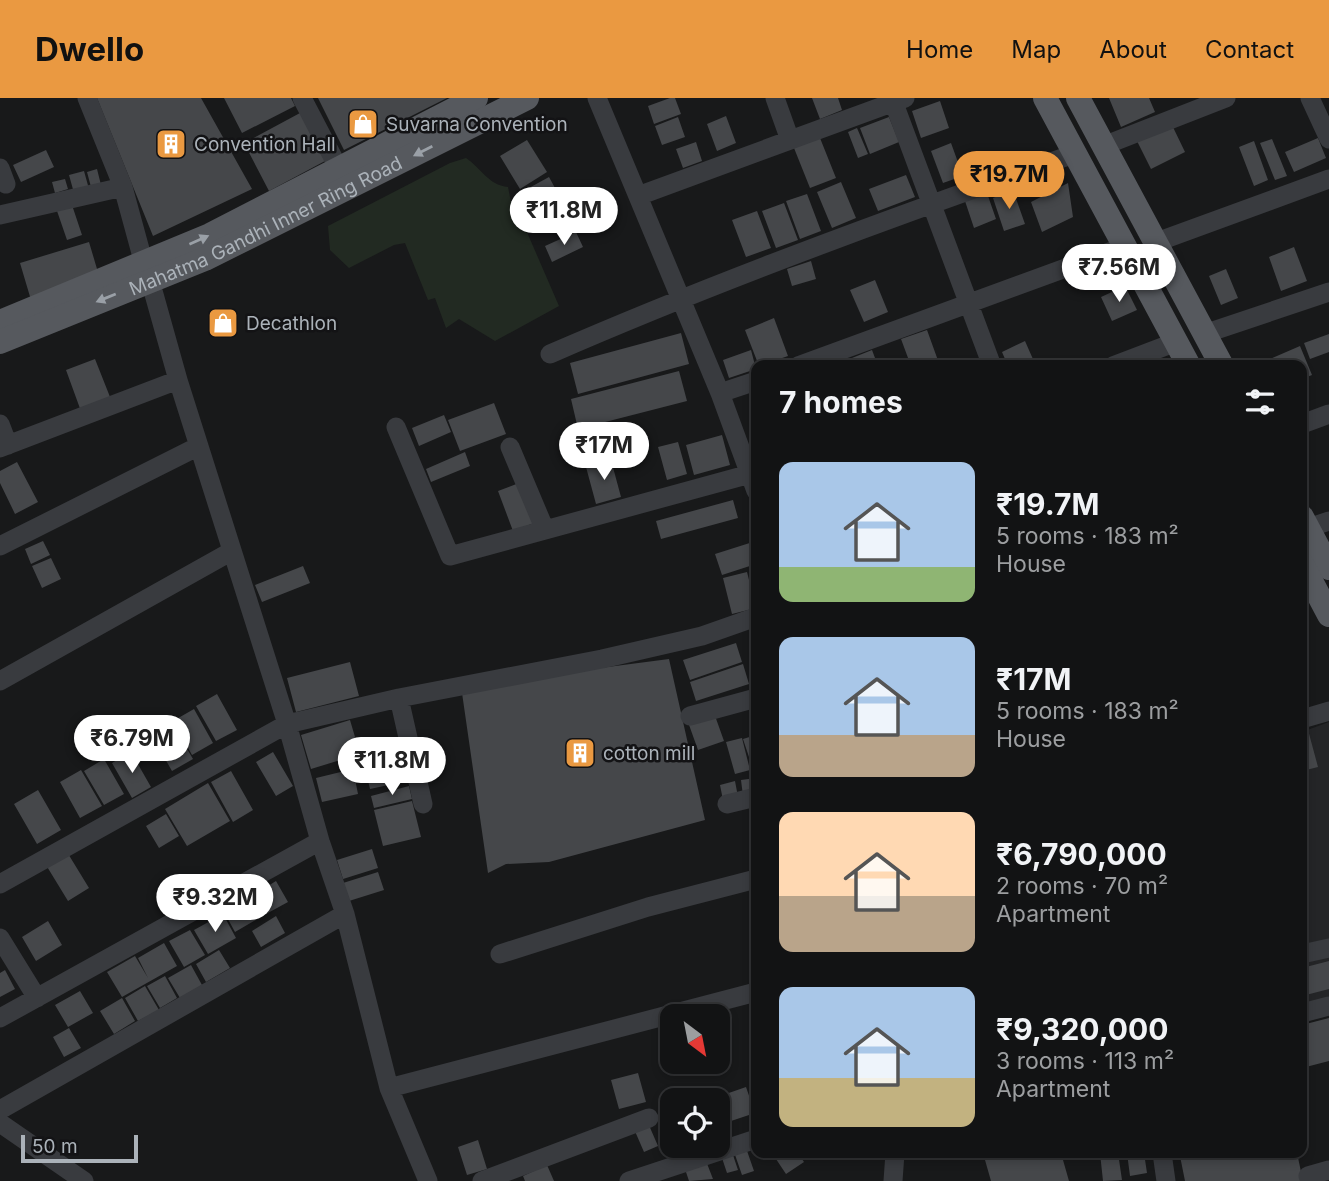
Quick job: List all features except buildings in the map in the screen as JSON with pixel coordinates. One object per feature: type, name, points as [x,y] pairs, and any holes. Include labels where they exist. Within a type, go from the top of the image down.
[{"type":"main road","name":"Mahatma Gandhi Inner Ring Road","points":[[0,342],[147,272],[211,235],[476,98]]},
{"type":"main road","name":"Mahatma Gandhi Inner Ring Road","points":[[0,322],[147,272],[205,258],[527,98]]},
{"type":"main road","points":[[1045,98],[1186,360]]},
{"type":"main road","points":[[1078,98],[1219,360]]},
{"type":"main road","points":[[1096,195],[1122,182]]},
{"type":"main road","points":[[1313,522],[1329,568]]},
{"type":"main road","points":[[1307,573],[1329,615]]},
{"type":"street","points":[[87,98],[123,187],[178,380],[345,914],[389,1088],[428,1181]]},
{"type":"street","points":[[302,98],[339,169]]},
{"type":"street","points":[[597,98],[720,393],[751,477]]},
{"type":"street","points":[[775,98],[790,140]]},
{"type":"street","points":[[1102,146],[1189,104],[1226,98]]},
{"type":"street","points":[[1310,98],[1329,139]]},
{"type":"street","points":[[638,196],[897,99],[930,203],[990,360]]},
{"type":"street","points":[[550,354],[680,298],[930,203],[1074,154]]},
{"type":"street","points":[[1154,243],[1329,179]]},
{"type":"street","points":[[0,215],[123,187]]},
{"type":"street","points":[[815,360],[1124,247]]},
{"type":"street","points":[[1205,334],[1329,292]]},
{"type":"street","points":[[1128,360],[1176,342]]},
{"type":"street","points":[[0,424],[4,447],[178,380]]},
{"type":"street","points":[[720,393],[751,383]]},
{"type":"street","points":[[1307,422],[1329,414]]},
{"type":"street","points":[[397,427],[450,556],[545,530],[751,486]]},
{"type":"street","points":[[0,546],[199,446]]},
{"type":"street","points":[[510,447],[545,530]]},
{"type":"street","points":[[0,681],[232,551]]},
{"type":"street","points":[[0,884],[287,724],[399,698],[602,659],[702,636],[751,619]]},
{"type":"street","points":[[399,698],[423,804]]},
{"type":"street","points":[[690,716],[751,699]]},
{"type":"street","points":[[1307,717],[1329,710]]},
{"type":"street","points":[[727,804],[751,798]]},
{"type":"street","points":[[0,1018],[320,841]]},
{"type":"street","points":[[500,954],[648,907],[751,880]]},
{"type":"street","points":[[0,1110],[345,914]]},
{"type":"street","points":[[0,939],[37,998]]},
{"type":"street","points":[[1307,953],[1329,948]]},
{"type":"street","points":[[389,1088],[751,993]]},
{"type":"street","points":[[1307,1012],[1329,1006]]},
{"type":"street","points":[[482,1181],[649,1118]]},
{"type":"street","points":[[0,1123],[84,1181]]},
{"type":"street","points":[[628,1181],[751,1141]]},
{"type":"street","points":[[893,1181],[895,1158]]},
{"type":"street","points":[[1163,1158],[1166,1181]]},
{"type":"street","points":[[1308,1176],[1329,1170]]},
{"type":"shaded area","points":[[466,158],[490,180],[508,187],[513,212],[523,223],[559,306],[495,341],[459,319],[446,328],[435,298],[428,300],[405,243],[394,245],[349,268],[330,250],[328,226],[450,163]]},
{"type":"shaded area","points":[[1329,722],[1329,998],[1307,1004],[1307,730]]},
{"type":"place","name":"Suvarna Convention","points":[[363,124]]},
{"type":"place","name":"Convention Hall","points":[[171,144]]},
{"type":"place","name":"Decathlon","points":[[223,323]]},
{"type":"place","name":"cotton mill","points":[[580,753]]}]
